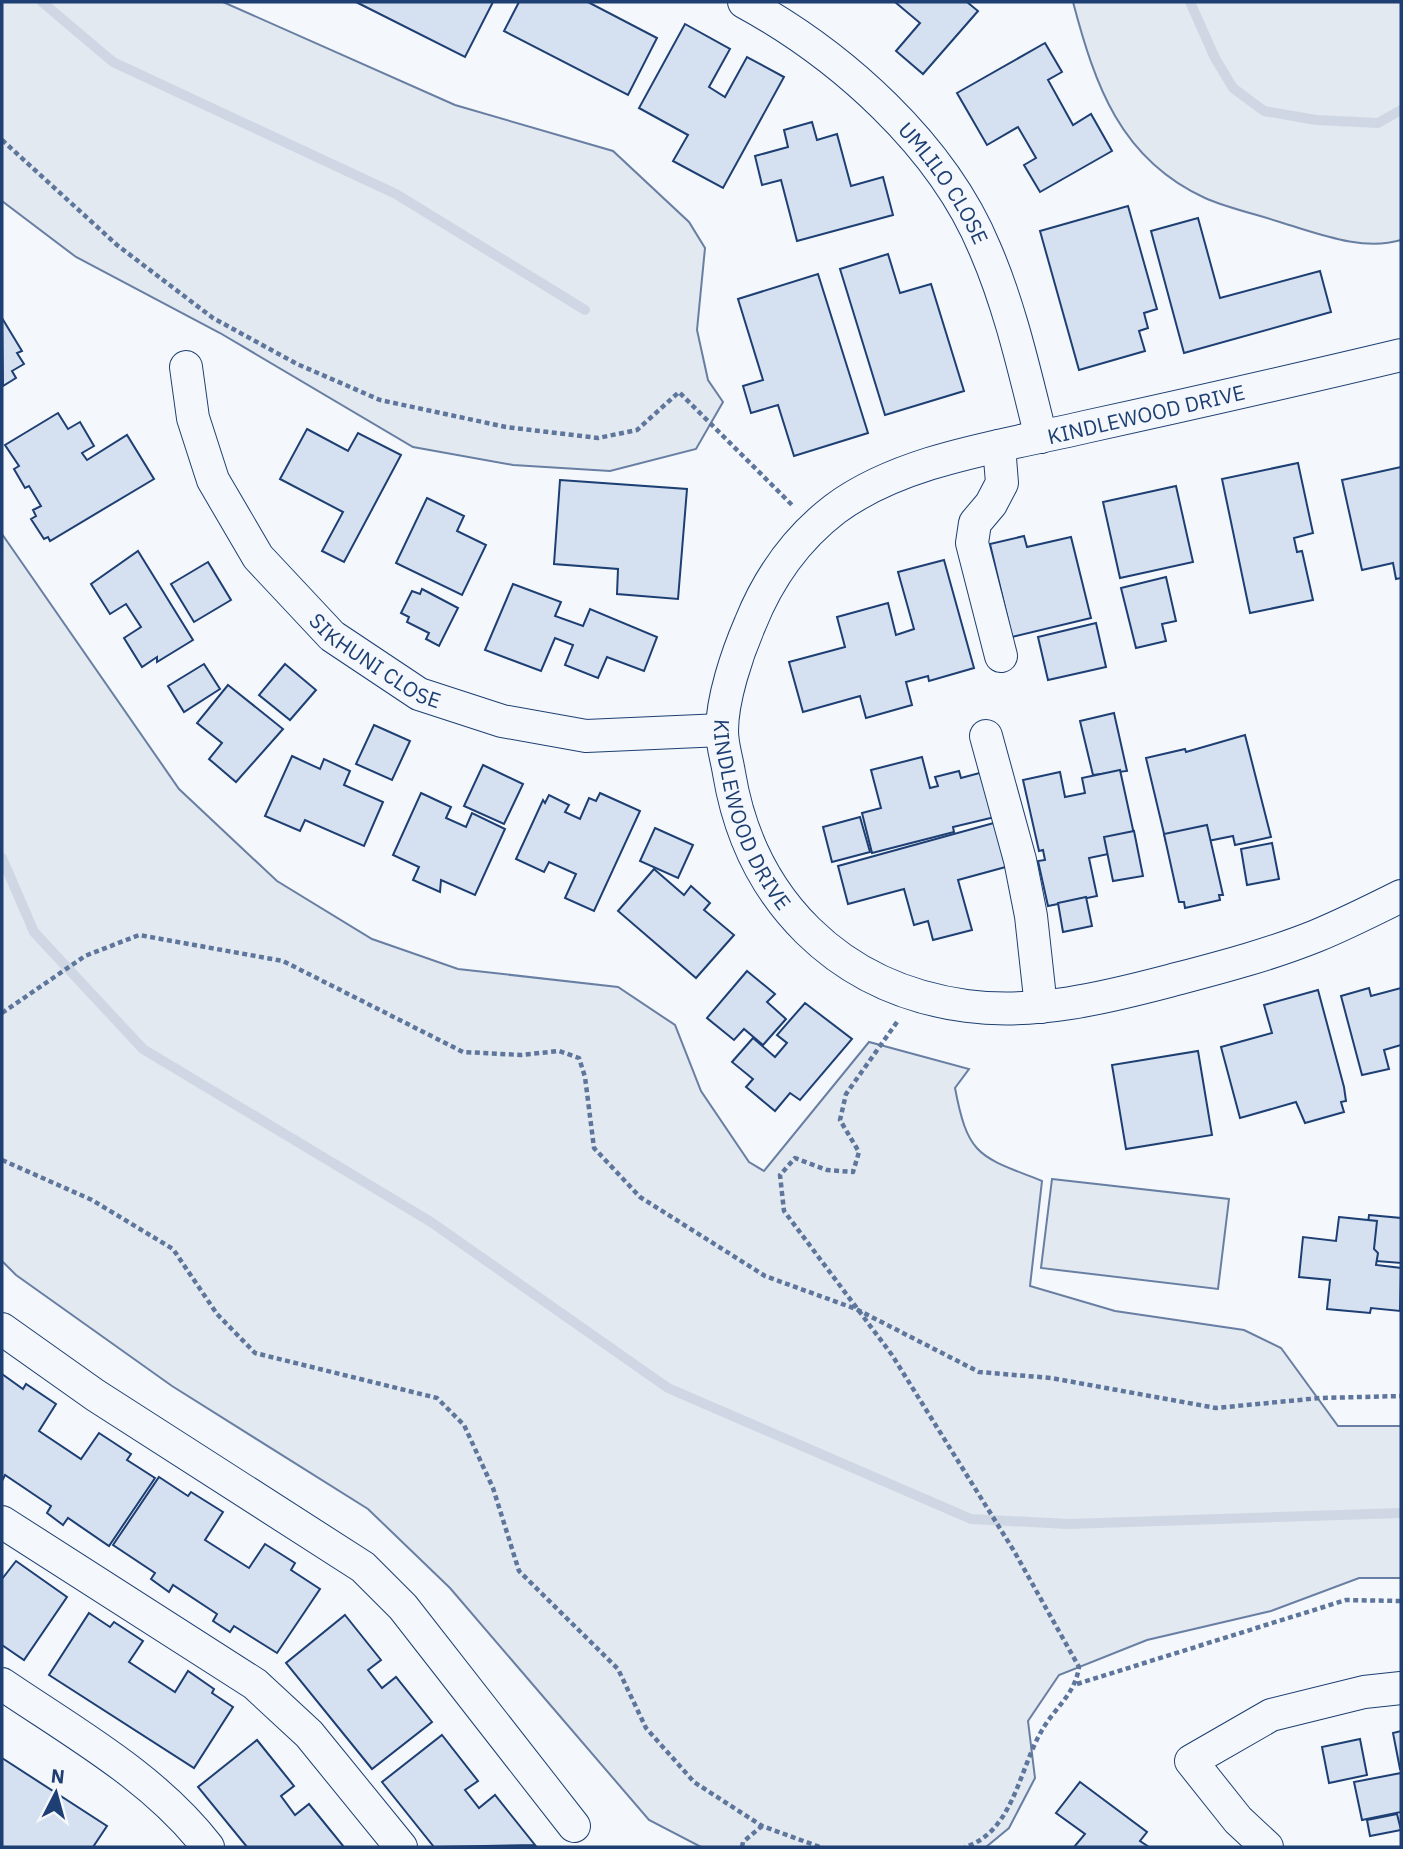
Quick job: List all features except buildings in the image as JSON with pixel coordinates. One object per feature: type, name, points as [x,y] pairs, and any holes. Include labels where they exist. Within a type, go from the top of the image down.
[{"type":"street","name":"UMLILO CLOSE","points":[[744,2],[816,46],[866,88],[915,138],[958,201],[985,248],[1017,343],[1041,437]]},
{"type":"street","name":"KINDLEWOOD DRIVE","points":[[1401,355],[999,446],[893,476],[836,509],[788,554],[758,603],[736,656],[722,730],[735,807],[758,866],[795,919],[836,957],[899,990],[968,1006],[1041,1007],[1106,998],[1229,965],[1315,936],[1401,897]]},
{"type":"street","name":"SIKHUNI CLOSE","points":[[186,367],[193,418],[213,480],[258,557],[332,636],[419,694],[502,721],[586,736],[722,730]]},
{"type":"street","points":[[999,446],[1002,484],[991,505],[975,523],[972,543],[1001,656]]},
{"type":"street","points":[[986,736],[1020,860],[1031,916],[1041,1007]]},
{"type":"street","points":[[2,1329],[95,1395],[363,1567],[403,1606],[574,1826]]},
{"type":"street","points":[[2,1522],[255,1684],[309,1734],[401,1847]]},
{"type":"street","points":[[2,1684],[132,1771],[192,1826],[208,1847]]},
{"type":"street","points":[[1267,1847],[1238,1820],[1191,1761],[1271,1715],[1364,1692],[1401,1688]]},
{"type":"path","points":[[2,139],[117,245],[214,318],[297,364],[380,400],[506,427],[598,438],[638,430],[679,392],[815,528]]},
{"type":"path","points":[[2,1013],[85,956],[139,935],[283,961],[463,1052],[521,1055],[559,1051],[579,1058],[585,1077],[594,1148],[640,1197],[765,1276],[856,1309],[979,1373],[1051,1378],[1216,1408],[1320,1398],[1401,1396]]},
{"type":"path","points":[[917,994],[846,1094],[840,1120],[859,1152],[853,1172],[827,1170],[795,1158],[780,1175],[785,1211],[892,1354],[1010,1544],[1079,1667],[1077,1684],[1041,1731],[1011,1805],[981,1842],[965,1847]]},
{"type":"path","points":[[2,1160],[92,1200],[173,1249],[217,1314],[255,1353],[438,1398],[464,1424],[493,1488],[519,1571],[618,1669],[646,1728],[694,1782],[762,1826],[820,1847]]},
{"type":"path","points":[[1077,1684],[1346,1600],[1401,1601]]},
{"type":"path","points":[[741,1847],[743,1842],[762,1826]]},
{"type":"shaded area","points":[[2,2],[223,2],[455,105],[613,151],[689,222],[705,248],[697,330],[708,380],[723,402],[696,449],[610,471],[513,465],[413,447],[220,333],[76,257],[2,201]]},
{"type":"shaded area","points":[[1073,2],[1401,2],[1401,240],[1372,244],[1328,237],[1215,202],[1176,182],[1152,163],[1132,141],[1115,116],[1091,62]]},
{"type":"shaded area","points":[[2,534],[179,789],[277,881],[372,939],[458,969],[618,987],[675,1025],[701,1091],[749,1162],[764,1171],[869,1042],[969,1069],[955,1088],[965,1128],[972,1141],[990,1159],[1042,1181],[1030,1286],[1115,1311],[1244,1330],[1281,1348],[1338,1426],[1401,1426],[1401,1578],[1359,1578],[1271,1611],[1147,1640],[1059,1675],[1028,1721],[1035,1778],[1009,1828],[986,1847],[701,1847],[649,1820],[450,1588],[368,1509],[172,1386],[16,1275],[2,1261]]},
{"type":"shaded area","points":[[1052,1179],[1229,1199],[1218,1289],[1041,1268]]},
{"type":"waterway","points":[[42,2],[113,62],[396,194],[585,310]]},
{"type":"waterway","points":[[1190,2],[1215,58],[1233,88],[1264,111],[1316,120],[1378,123],[1401,110]]},
{"type":"waterway","points":[[2,858],[34,932],[143,1049],[431,1222],[668,1388],[971,1519],[1068,1524],[1401,1513]]}]
